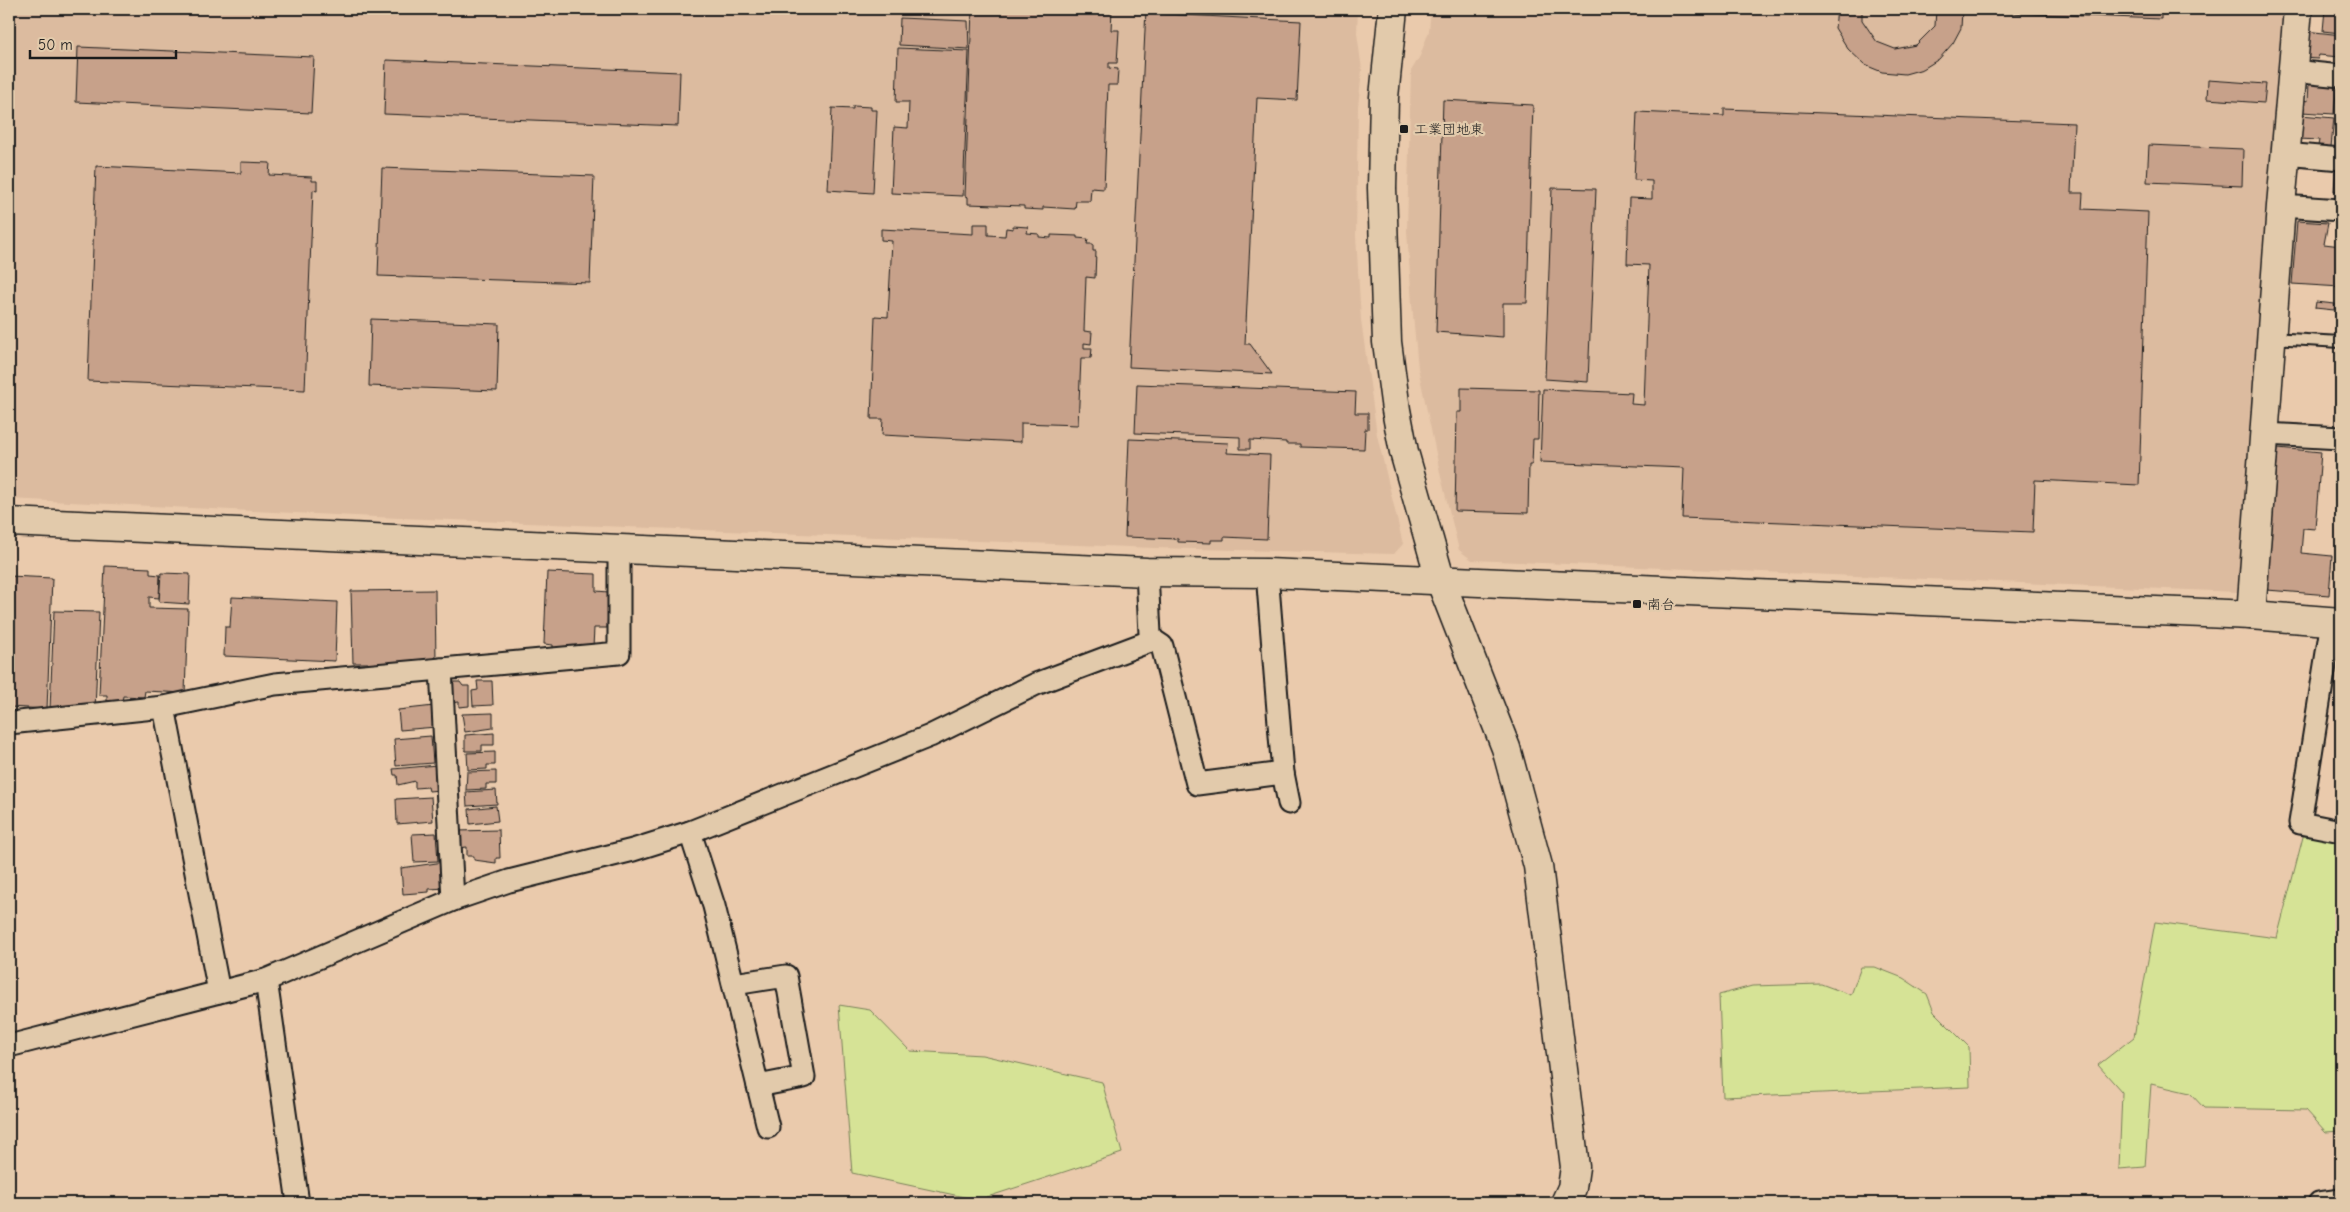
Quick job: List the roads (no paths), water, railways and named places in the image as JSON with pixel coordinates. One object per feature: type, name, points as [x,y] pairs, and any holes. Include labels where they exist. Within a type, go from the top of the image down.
[{"type":"street","points":[[1393,9],[1384,97],[1382,188],[1387,342],[1396,410],[1404,452],[1441,582],[1506,748],[1538,866],[1575,1168],[1572,1188],[1565,1203]]},
{"type":"street","points":[[2251,615],[2285,154],[2298,9]]},
{"type":"street","points":[[2292,72],[2341,76]]},
{"type":"street","points":[[2285,154],[2341,159]]},
{"type":"street","points":[[2281,206],[2341,210]]},
{"type":"street","points":[[2264,434],[2341,438]]},
{"type":"street","points":[[9,522],[1147,572],[1267,573],[1441,582],[2251,615],[2337,621],[2300,823],[2341,831]]},
{"type":"street","points":[[9,723],[164,706],[275,684],[620,653],[619,549]]},
{"type":"street","points":[[1147,572],[1150,634],[1153,640],[1162,646],[1197,784],[1283,773]]},
{"type":"street","points":[[1267,573],[1283,773],[1289,803]]},
{"type":"street","points":[[9,1046],[266,980],[453,900],[509,881],[634,850],[690,832],[930,736],[1036,684],[1153,640]]},
{"type":"street","points":[[441,669],[453,900]]},
{"type":"street","points":[[164,706],[219,992]]},
{"type":"street","points":[[690,832],[714,906],[768,1127]]},
{"type":"street","points":[[734,984],[786,976],[804,1077],[758,1086]]},
{"type":"street","points":[[266,980],[298,1203]]},
{"type":"street","points":[[2319,1203],[2341,1200]]},
{"type":"lane","points":[[2271,338],[2341,342]]},
{"type":"place","name":"工業団地東","points":[[1404,129]]},
{"type":"place","name":"南台","points":[[1637,604]]}]
